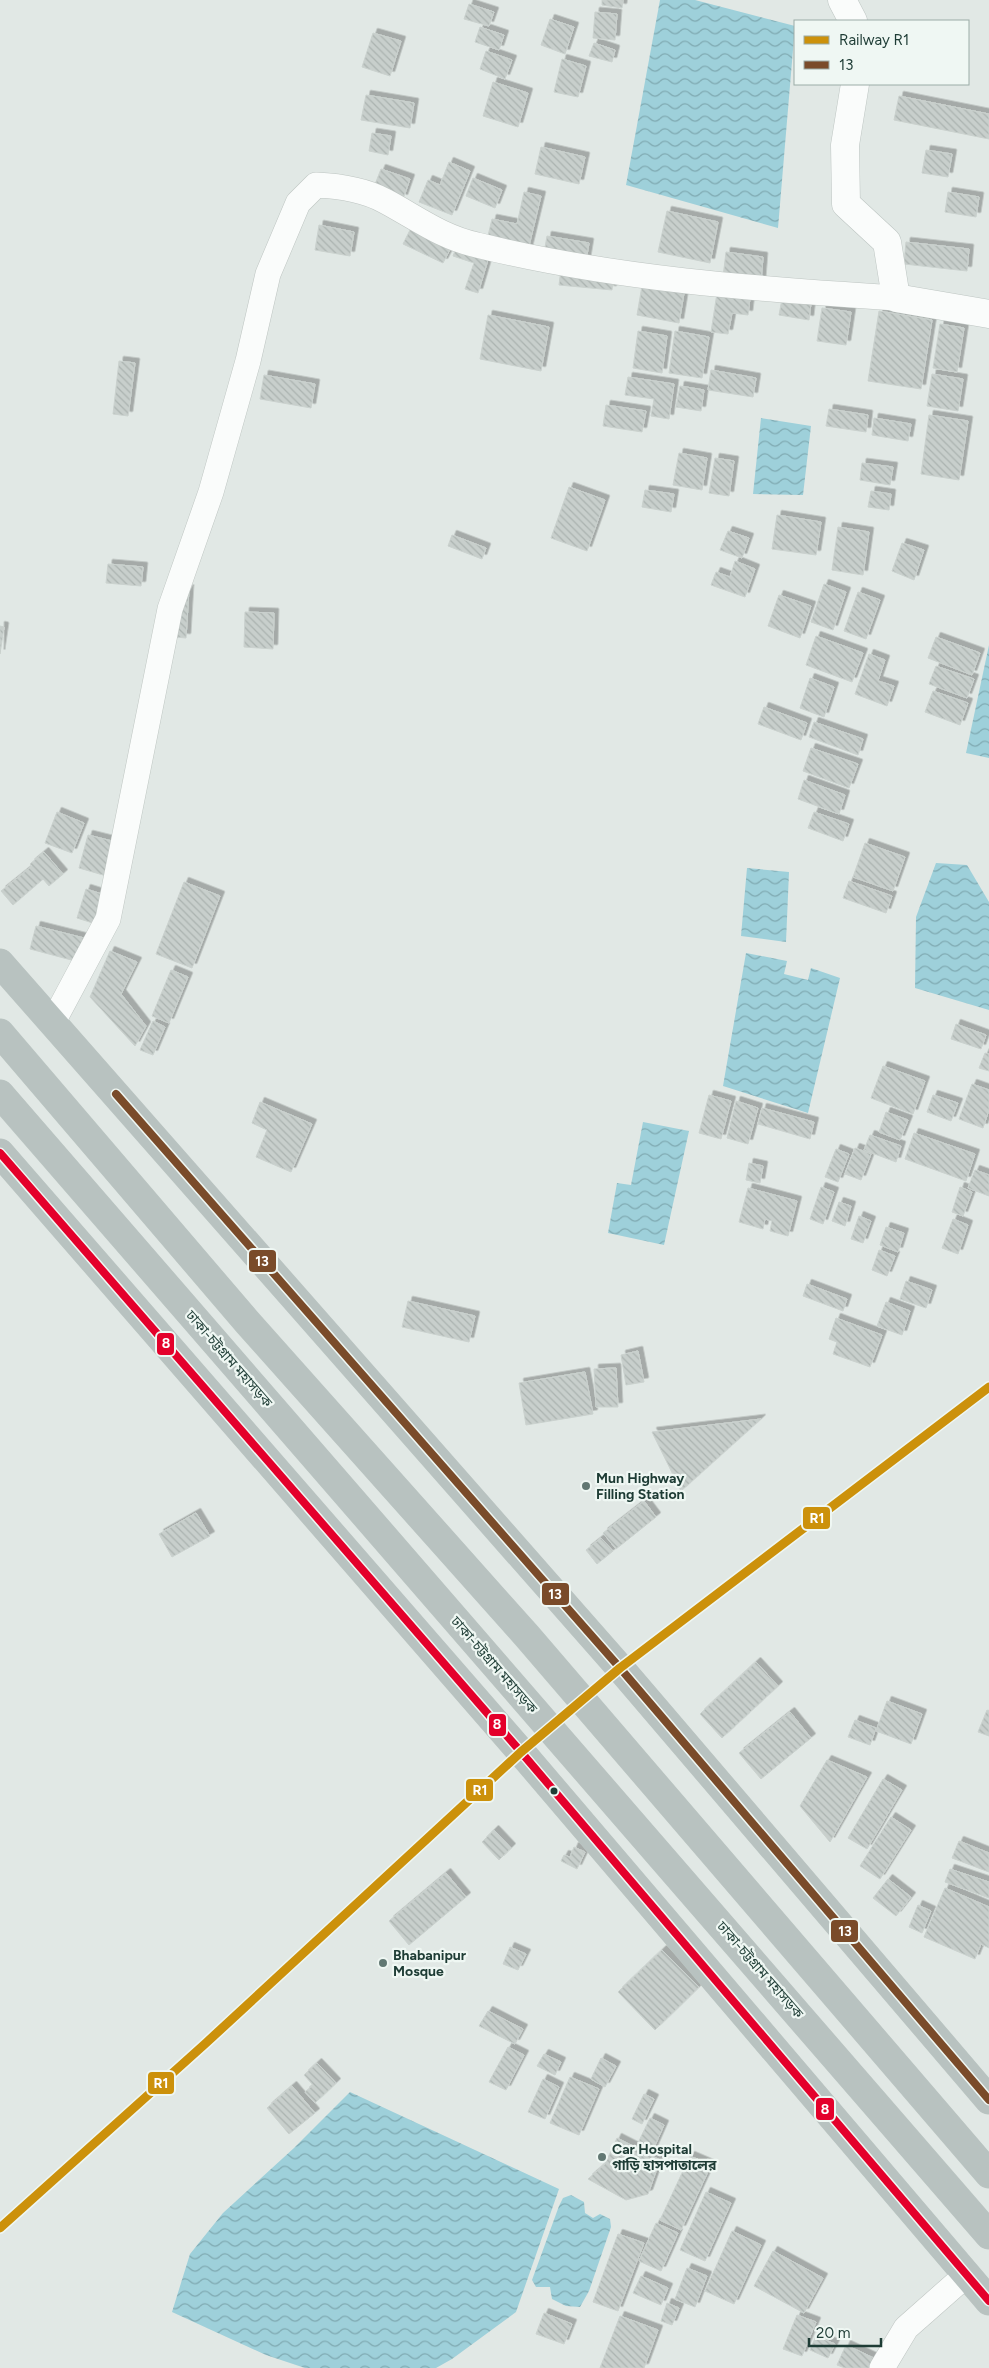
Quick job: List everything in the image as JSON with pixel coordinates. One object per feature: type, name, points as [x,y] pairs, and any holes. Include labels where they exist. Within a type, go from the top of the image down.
[{"type":"highway","points":[[0,963],[620,1668],[989,2100]]},
{"type":"highway","points":[[0,1033],[248,1323],[533,1644],[989,2174]]},
{"type":"highway","name":"ঢাকা-চট্টগ্রাম মহাসড়ক","points":[[0,1094],[989,2236]]},
{"type":"highway","points":[[0,1153],[521,1752],[989,2301]]},
{"type":"main road","points":[[842,0],[852,20]]},
{"type":"main road","points":[[855,85],[845,145],[846,204],[887,242],[896,298],[989,314]]},
{"type":"street","points":[[53,1022],[108,919],[170,609],[211,492],[248,361],[268,274],[298,203],[306,193],[316,185],[335,185],[364,193],[385,201],[454,239],[542,260],[759,290],[896,298]]},
{"type":"street","points":[[882,2368],[906,2328],[966,2275]]},
{"type":"water","points":[[660,0],[695,0],[794,26],[778,228],[626,185]]},
{"type":"water","points":[[761,418],[811,426],[803,495],[753,494]]},
{"type":"water","points":[[989,645],[989,758],[966,753]]},
{"type":"water","points":[[936,863],[967,865],[989,902],[989,1010],[915,988],[916,917]]},
{"type":"water","points":[[747,868],[789,872],[786,942],[741,936]]},
{"type":"water","points":[[746,953],[787,961],[784,974],[808,980],[811,968],[840,978],[808,1113],[723,1086]]},
{"type":"water","points":[[643,1122],[689,1131],[664,1245],[608,1233],[617,1183],[631,1185]]},
{"type":"water","points":[[350,2092],[559,2189],[516,2312],[452,2359],[436,2368],[305,2368],[266,2355],[172,2312],[190,2254],[223,2213],[294,2148]]},
{"type":"water","points":[[571,2195],[584,2202],[585,2213],[593,2218],[600,2214],[610,2219],[611,2227],[589,2291],[580,2307],[566,2306],[552,2299],[550,2287],[536,2287],[532,2280],[559,2206],[563,2198]]},
{"type":"building","points":[[602,0],[623,0],[622,8],[602,5]]},
{"type":"building","points":[[469,4],[494,12],[489,26],[464,19]]},
{"type":"building","points":[[595,12],[617,14],[615,40],[593,38]]},
{"type":"building","points":[[550,19],[574,27],[565,54],[541,45]]},
{"type":"building","points":[[480,27],[504,35],[499,50],[475,42]]},
{"type":"building","points":[[373,33],[401,41],[390,76],[362,67]]},
{"type":"building","points":[[594,43],[615,50],[612,62],[589,56]]},
{"type":"building","points":[[486,51],[512,60],[505,79],[480,69]]},
{"type":"building","points":[[562,59],[586,66],[578,97],[554,92]]},
{"type":"building","points":[[493,82],[528,93],[518,127],[483,116]]},
{"type":"building","points":[[366,95],[414,103],[410,128],[361,120]]},
{"type":"building","points":[[899,96],[989,114],[989,139],[894,120]]},
{"type":"building","points":[[372,133],[391,136],[388,155],[369,151]]},
{"type":"building","points":[[541,147],[585,157],[579,184],[535,174]]},
{"type":"building","points":[[926,150],[952,154],[948,177],[922,173]]},
{"type":"building","points":[[449,162],[470,171],[452,215],[419,202],[428,180],[440,185]]},
{"type":"building","points":[[381,169],[410,179],[403,199],[374,187]]},
{"type":"building","points":[[473,178],[502,190],[495,208],[466,196]]},
{"type":"building","points":[[524,192],[541,196],[528,250],[487,240],[492,219],[517,224]]},
{"type":"building","points":[[948,192],[979,197],[976,217],[945,212]]},
{"type":"building","points":[[667,211],[718,222],[710,263],[658,252]]},
{"type":"building","points":[[414,222],[454,242],[443,263],[403,244]]},
{"type":"building","points":[[319,225],[354,232],[350,256],[315,250]]},
{"type":"building","points":[[547,236],[589,243],[585,267],[543,259]]},
{"type":"building","points":[[906,242],[969,249],[967,271],[904,264]]},
{"type":"building","points":[[458,243],[490,253],[478,293],[465,289],[474,263],[453,256]]},
{"type":"building","points":[[726,252],[763,257],[761,282],[723,277]]},
{"type":"building","points":[[561,269],[614,274],[612,290],[559,285]]},
{"type":"building","points":[[644,274],[686,281],[679,323],[637,315]]},
{"type":"building","points":[[717,293],[750,298],[748,315],[732,313],[728,334],[711,332]]},
{"type":"building","points":[[782,299],[811,303],[809,320],[779,315]]},
{"type":"building","points":[[822,308],[851,312],[846,345],[817,341]]},
{"type":"building","points":[[879,311],[932,320],[921,389],[868,381]]},
{"type":"building","points":[[488,315],[549,327],[541,371],[480,359]]},
{"type":"building","points":[[940,324],[964,328],[957,372],[933,368]]},
{"type":"building","points":[[638,331],[667,336],[662,373],[633,368]]},
{"type":"building","points":[[675,331],[709,337],[702,378],[669,373]]},
{"type":"building","points":[[119,361],[135,363],[128,416],[113,414]]},
{"type":"building","points":[[711,370],[756,378],[753,397],[708,390]]},
{"type":"building","points":[[932,374],[963,379],[958,411],[927,406]]},
{"type":"building","points":[[264,375],[315,384],[311,408],[260,399]]},
{"type":"building","points":[[628,377],[674,384],[669,419],[651,416],[654,399],[625,395]]},
{"type":"building","points":[[680,386],[704,390],[701,411],[676,407]]},
{"type":"building","points":[[606,405],[646,411],[642,432],[603,426]]},
{"type":"building","points":[[829,409],[868,415],[866,432],[826,426]]},
{"type":"building","points":[[929,415],[968,421],[959,480],[921,474]]},
{"type":"building","points":[[874,418],[911,424],[908,441],[872,435]]},
{"type":"building","points":[[679,453],[707,458],[702,490],[673,485]]},
{"type":"building","points":[[715,458],[734,461],[729,496],[709,493]]},
{"type":"building","points":[[862,463],[893,467],[890,485],[860,480]]},
{"type":"building","points":[[569,487],[605,500],[587,551],[551,538]]},
{"type":"building","points":[[645,490],[674,494],[671,512],[642,507]]},
{"type":"building","points":[[871,491],[891,494],[889,510],[868,507]]},
{"type":"building","points":[[777,515],[821,522],[816,555],[772,549]]},
{"type":"building","points":[[838,527],[869,532],[863,575],[832,570]]},
{"type":"building","points":[[728,531],[749,538],[742,558],[720,550]]},
{"type":"building","points":[[452,535],[486,548],[482,559],[448,546]]},
{"type":"building","points":[[902,543],[924,550],[914,580],[892,571]]},
{"type":"building","points":[[735,561],[755,569],[745,597],[711,585],[716,572],[730,577]]},
{"type":"building","points":[[108,564],[143,567],[141,586],[106,583]]},
{"type":"building","points":[[824,584],[846,592],[833,630],[811,622]]},
{"type":"building","points":[[189,589],[186,638],[164,636]]},
{"type":"building","points":[[858,592],[880,600],[866,639],[844,631]]},
{"type":"building","points":[[779,595],[811,606],[800,638],[768,626]]},
{"type":"building","points":[[245,612],[274,613],[273,649],[244,647]]},
{"type":"building","points":[[0,626],[4,627],[0,654]]},
{"type":"building","points":[[816,636],[863,653],[852,682],[806,665]]},
{"type":"building","points":[[936,637],[980,653],[972,675],[928,658]]},
{"type":"building","points":[[869,654],[885,660],[878,681],[894,686],[887,706],[855,694]]},
{"type":"building","points":[[936,666],[974,679],[967,698],[929,684]]},
{"type":"building","points":[[810,678],[834,687],[824,717],[800,708]]},
{"type":"building","points":[[933,691],[968,703],[960,725],[925,712]]},
{"type":"building","points":[[764,707],[807,723],[801,740],[758,724]]},
{"type":"building","points":[[814,722],[863,739],[858,755],[809,737]]},
{"type":"building","points":[[811,748],[858,764],[849,788],[803,771]]},
{"type":"building","points":[[804,780],[845,795],[839,814],[798,799]]},
{"type":"building","points":[[57,812],[84,823],[72,853],[45,843]]},
{"type":"building","points":[[814,812],[849,824],[843,841],[808,828]]},
{"type":"building","points":[[88,835],[120,843],[110,877],[79,868]]},
{"type":"building","points":[[865,843],[905,857],[893,891],[853,877]]},
{"type":"building","points":[[44,852],[63,874],[49,886],[43,879],[13,905],[1,891],[32,866],[30,864]]},
{"type":"building","points":[[849,881],[892,896],[886,913],[843,898]]},
{"type":"building","points":[[184,882],[220,896],[192,968],[156,954]]},
{"type":"building","points":[[86,889],[108,896],[99,925],[77,918]]},
{"type":"building","points":[[36,926],[96,941],[90,965],[30,949]]},
{"type":"building","points":[[110,951],[137,962],[121,994],[146,1026],[135,1046],[90,997]]},
{"type":"building","points":[[171,970],[188,977],[169,1023],[152,1016]]},
{"type":"building","points":[[153,1021],[165,1027],[153,1055],[140,1050]]},
{"type":"building","points":[[956,1024],[986,1035],[981,1049],[951,1039]]},
{"type":"building","points":[[985,1053],[989,1054],[989,1071],[979,1068]]},
{"type":"building","points":[[883,1066],[925,1081],[913,1114],[871,1098]]},
{"type":"building","points":[[972,1084],[989,1090],[989,1110],[983,1128],[959,1119]]},
{"type":"building","points":[[709,1095],[731,1101],[721,1139],[699,1133]]},
{"type":"building","points":[[933,1095],[958,1103],[951,1121],[927,1112]]},
{"type":"building","points":[[736,1101],[758,1108],[748,1144],[727,1138]]},
{"type":"building","points":[[260,1102],[312,1124],[291,1172],[256,1157],[267,1130],[252,1123]]},
{"type":"building","points":[[762,1108],[814,1122],[810,1139],[758,1124]]},
{"type":"building","points":[[886,1112],[908,1120],[900,1140],[879,1132]]},
{"type":"building","points":[[914,1133],[975,1154],[966,1181],[905,1159]]},
{"type":"building","points":[[870,1135],[901,1146],[896,1162],[864,1150]]},
{"type":"building","points":[[855,1148],[871,1154],[861,1180],[845,1174]]},
{"type":"building","points":[[836,1149],[849,1154],[838,1182],[825,1177]]},
{"type":"building","points":[[749,1163],[763,1166],[760,1183],[746,1180]]},
{"type":"building","points":[[975,1170],[989,1175],[989,1196],[968,1188]]},
{"type":"building","points":[[821,1187],[834,1192],[823,1224],[810,1219]]},
{"type":"building","points":[[960,1187],[972,1192],[963,1216],[952,1212]]},
{"type":"building","points":[[748,1188],[797,1201],[788,1236],[770,1231],[772,1221],[765,1219],[763,1229],[739,1222]]},
{"type":"building","points":[[839,1202],[851,1206],[845,1226],[832,1221]]},
{"type":"building","points":[[859,1216],[871,1221],[863,1243],[851,1239]]},
{"type":"building","points":[[953,1219],[968,1225],[958,1254],[942,1248]]},
{"type":"building","points":[[886,1227],[904,1233],[898,1252],[880,1245]]},
{"type":"building","points":[[879,1250],[895,1256],[887,1276],[872,1270]]},
{"type":"building","points":[[906,1281],[932,1290],[926,1308],[900,1299]]},
{"type":"building","points":[[807,1284],[847,1299],[843,1311],[803,1296]]},
{"type":"building","points":[[408,1301],[475,1316],[469,1342],[402,1327]]},
{"type":"building","points":[[886,1302],[910,1311],[902,1335],[877,1326]]},
{"type":"building","points":[[836,1318],[882,1335],[870,1367],[833,1354],[837,1342],[829,1339]]},
{"type":"building","points":[[638,1351],[644,1382],[626,1385],[621,1355]]},
{"type":"building","points":[[616,1368],[618,1407],[596,1407],[594,1369]]},
{"type":"building","points":[[585,1372],[593,1414],[526,1425],[519,1383]]},
{"type":"building","points":[[761,1419],[681,1491],[652,1432]]},
{"type":"building","points":[[644,1501],[656,1517],[616,1549],[603,1533]]},
{"type":"building","points":[[196,1513],[210,1536],[172,1557],[159,1534]]},
{"type":"building","points":[[601,1538],[613,1551],[597,1564],[586,1550]]},
{"type":"building","points":[[756,1662],[778,1686],[722,1738],[700,1714]]},
{"type":"building","points":[[887,1701],[922,1714],[911,1744],[876,1731]]},
{"type":"building","points":[[987,1710],[989,1711],[989,1736],[978,1732]]},
{"type":"building","points":[[790,1712],[811,1738],[761,1779],[739,1753]]},
{"type":"building","points":[[855,1720],[876,1728],[870,1745],[848,1737]]},
{"type":"building","points":[[827,1760],[867,1777],[830,1842],[800,1806]]},
{"type":"building","points":[[883,1779],[902,1790],[867,1849],[848,1838]]},
{"type":"building","points":[[891,1817],[911,1830],[880,1879],[860,1866]]},
{"type":"building","points":[[494,1830],[511,1848],[499,1860],[482,1842]]},
{"type":"building","points":[[959,1841],[989,1853],[989,1872],[952,1858]]},
{"type":"building","points":[[574,1847],[585,1852],[577,1869],[561,1861],[564,1855],[570,1857]]},
{"type":"building","points":[[950,1869],[989,1882],[989,1898],[945,1882]]},
{"type":"building","points":[[446,1873],[466,1897],[409,1945],[389,1921]]},
{"type":"building","points":[[888,1879],[911,1897],[896,1916],[873,1898]]},
{"type":"building","points":[[945,1888],[989,1907],[989,1948],[981,1944],[975,1959],[924,1937]]},
{"type":"building","points":[[918,1905],[931,1911],[922,1933],[909,1927]]},
{"type":"building","points":[[510,1947],[526,1954],[518,1970],[503,1964]]},
{"type":"building","points":[[662,1950],[699,1987],[655,2030],[618,1992]]},
{"type":"building","points":[[488,2011],[523,2029],[515,2044],[479,2026]]},
{"type":"building","points":[[508,2047],[524,2055],[506,2090],[489,2082]]},
{"type":"building","points":[[544,2054],[561,2062],[555,2075],[537,2066]]},
{"type":"building","points":[[601,2058],[616,2066],[605,2087],[591,2079]]},
{"type":"building","points":[[317,2063],[336,2083],[315,2103],[305,2092],[313,2085],[304,2075]]},
{"type":"building","points":[[570,2077],[599,2089],[579,2135],[550,2123]]},
{"type":"building","points":[[543,2079],[559,2087],[545,2119],[528,2112]]},
{"type":"building","points":[[292,2086],[315,2113],[289,2134],[267,2108]]},
{"type":"building","points":[[644,2094],[654,2099],[642,2124],[632,2119]]},
{"type":"building","points":[[650,2118],[664,2125],[653,2150],[638,2143]]},
{"type":"building","points":[[617,2138],[660,2160],[648,2194],[626,2200],[588,2179],[605,2164]]},
{"type":"building","points":[[690,2156],[711,2165],[681,2230],[660,2220]]},
{"type":"building","points":[[706,2192],[731,2203],[705,2261],[680,2250]]},
{"type":"building","points":[[656,2223],[678,2233],[661,2271],[639,2261]]},
{"type":"building","points":[[732,2231],[761,2245],[734,2304],[705,2291]]},
{"type":"building","points":[[618,2234],[644,2243],[618,2311],[593,2302]]},
{"type":"building","points":[[773,2251],[823,2278],[804,2313],[754,2286]]},
{"type":"building","points":[[687,2268],[707,2276],[695,2307],[675,2299]]},
{"type":"building","points":[[641,2276],[668,2288],[661,2305],[633,2293]]},
{"type":"building","points":[[667,2303],[679,2308],[672,2325],[661,2321]]},
{"type":"building","points":[[544,2313],[572,2324],[564,2344],[536,2334]]},
{"type":"building","points":[[797,2315],[816,2322],[802,2356],[783,2349]]},
{"type":"building","points":[[620,2316],[658,2330],[644,2368],[600,2368]]},
{"type":"building","points":[[816,2336],[835,2344],[828,2358],[810,2350]]},
{"type":"building","points":[[846,2345],[878,2360],[874,2368],[845,2368],[837,2365]]},
{"type":"rail line","name":"R1","points":[[0,2228],[206,2043],[521,1752],[620,1668],[989,1387]]},
{"type":"transit line","name":"13","points":[[116,1094],[620,1668],[989,2100]]},
{"type":"transit line","name":"8","points":[[0,1153],[521,1752],[989,2301]]},
{"type":"place","name":"Mun Highway Filling Station","points":[[586,1486]]},
{"type":"place","name":"Bhabanipur Mosque","points":[[383,1963]]},
{"type":"place","name":"Car Hospital গাড়ি হাসপাতালের","points":[[602,2157]]}]
